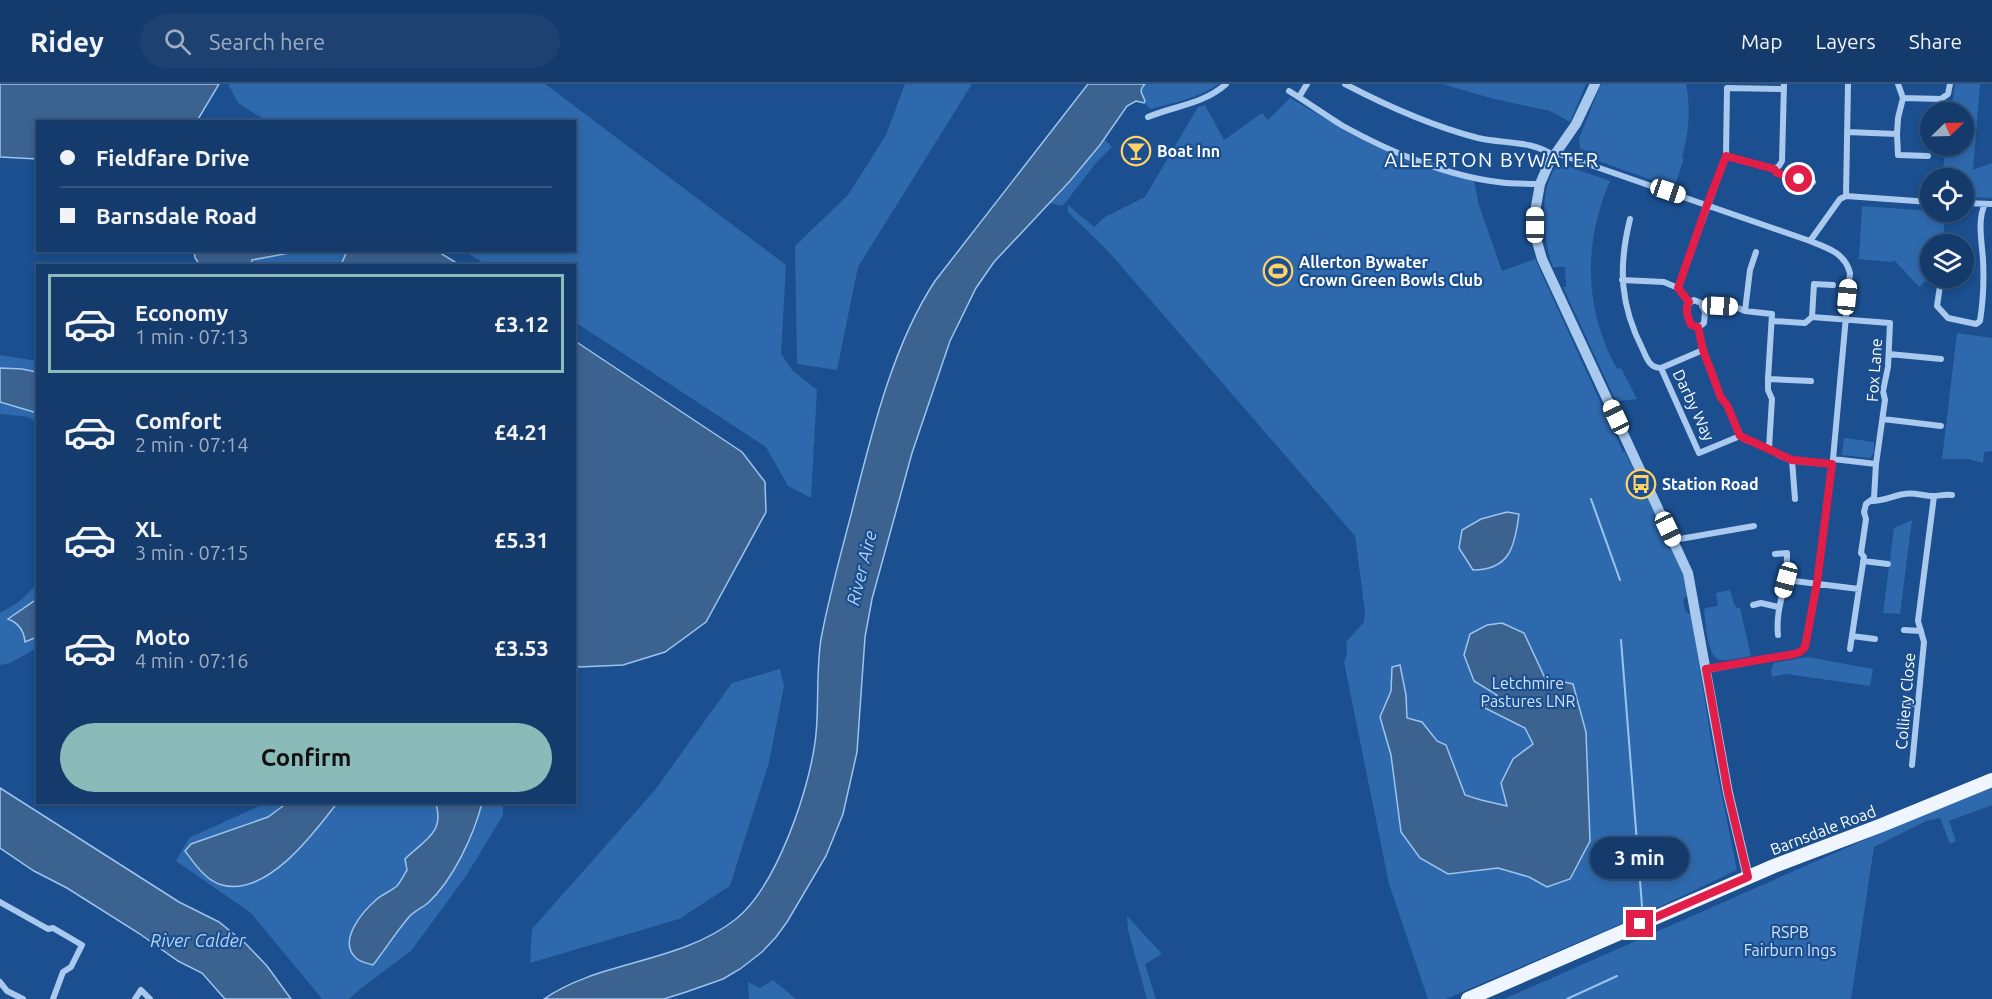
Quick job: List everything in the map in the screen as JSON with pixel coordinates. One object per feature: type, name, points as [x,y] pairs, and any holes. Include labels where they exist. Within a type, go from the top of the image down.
[{"type":"main road","name":"Barnsdale Road","points":[[1468,999],[1748,877],[1992,780]]},
{"type":"street","points":[[1148,117],[1204,98],[1226,84]]},
{"type":"street","points":[[1299,97],[1306,84]]},
{"type":"street","points":[[1345,84],[1386,104],[1442,126],[1480,138],[1537,146],[1810,241],[1833,250],[1848,264],[1850,273],[1832,461],[1817,583],[1805,647],[1794,654],[1706,669]]},
{"type":"street","points":[[1595,84],[1576,124],[1555,154],[1540,184],[1535,212],[1536,238],[1542,259],[1674,540],[1691,583],[1728,793],[1748,877]]},
{"type":"street","points":[[1846,196],[1848,84]]},
{"type":"street","points":[[1898,84],[1903,98],[1897,134],[1898,155],[1920,156]]},
{"type":"street","points":[[1903,98],[1941,99],[1948,94],[1950,84]]},
{"type":"street","points":[[1678,288],[1726,156],[1727,88],[1784,87],[1782,161],[1774,169]]},
{"type":"street","points":[[1289,91],[1343,125],[1391,149],[1429,164],[1498,182],[1540,184]]},
{"type":"street","points":[[1847,132],[1897,134]]},
{"type":"street","points":[[1726,156],[1813,182]]},
{"type":"street","points":[[1810,241],[1840,199],[1846,196],[1920,201]]},
{"type":"street","points":[[1974,203],[1989,204]]},
{"type":"street","points":[[1940,288],[1937,306],[1948,318],[1976,324],[1980,321],[1983,259],[1982,211],[1989,204]]},
{"type":"street","points":[[1630,219],[1623,251],[1622,280],[1626,309],[1634,333],[1649,363],[1655,368],[1661,368],[1703,350]]},
{"type":"street","points":[[1745,311],[1750,270],[1756,252]]},
{"type":"street","points":[[1622,280],[1664,282],[1678,288],[1689,302]]},
{"type":"street","points":[[1812,317],[1814,284],[1833,285]]},
{"type":"street","points":[[1697,300],[1702,306],[1705,321],[1703,325],[1698,327],[1691,325],[1687,307],[1689,302],[1697,300]]},
{"type":"street","points":[[1702,306],[1738,308],[1805,323],[1812,317],[1845,320]]},
{"type":"street","points":[[1769,448],[1772,399],[1768,390],[1768,379],[1772,317]]},
{"type":"street","name":"Fox Lane","points":[[1845,320],[1890,323],[1889,354],[1883,392],[1885,400],[1876,464],[1874,498],[1866,504],[1864,512],[1866,519],[1861,553],[1864,557],[1850,649]]},
{"type":"street","points":[[1698,327],[1703,350],[1721,398],[1727,405],[1740,436]]},
{"type":"street","points":[[1889,354],[1941,359]]},
{"type":"street","name":"Darby Way","points":[[1661,368],[1699,453],[1740,436],[1792,460]]},
{"type":"street","points":[[1768,379],[1811,381]]},
{"type":"street","points":[[1883,419],[1941,426]]},
{"type":"street","points":[[1796,499],[1792,460],[1876,464]]},
{"type":"street","points":[[1872,501],[1881,501],[1911,493],[1934,496],[1952,495]]},
{"type":"street","name":"Colliery Close","points":[[1912,765],[1924,642],[1918,621],[1934,496]]},
{"type":"street","points":[[1674,540],[1754,526]]},
{"type":"street","points":[[1775,554],[1787,553],[1786,580],[1778,607],[1778,635]]},
{"type":"street","points":[[1863,561],[1888,564]]},
{"type":"street","points":[[1786,580],[1859,589]]},
{"type":"street","points":[[1753,605],[1761,603],[1778,607]]},
{"type":"street","points":[[1904,630],[1921,631]]},
{"type":"street","points":[[1852,636],[1875,639]]},
{"type":"street","points":[[1903,703],[1918,704]]},
{"type":"street","points":[[0,902],[82,945],[71,967],[63,972],[53,999]]},
{"type":"street","points":[[0,982],[7,992],[23,999]]},
{"type":"street","points":[[135,999],[141,990],[150,999]]},
{"type":"street","points":[[3,999],[7,992]]},
{"type":"green space","points":[[228,84],[545,84],[786,265],[781,354],[792,370],[817,390],[811,498],[788,486],[766,447],[576,323],[576,264],[485,264],[466,252],[576,252],[576,120],[265,120],[238,103]]},
{"type":"green space","points":[[905,84],[972,84],[858,267],[837,370],[797,364],[795,246],[848,195],[886,135]]},
{"type":"green space","points":[[1145,84],[1219,84],[1194,96],[1150,109],[1141,97]]},
{"type":"green space","points":[[1442,84],[1586,84],[1570,122],[1550,111],[1494,99]]},
{"type":"green space","points":[[1601,84],[1686,84],[1688,130],[1682,157],[1684,158],[1674,188],[1593,159],[1594,155],[1580,148],[1579,139]]},
{"type":"green space","points":[[1955,84],[1980,84],[1973,168],[1943,168],[1945,156],[1974,156],[1974,102],[1952,102]]},
{"type":"green space","name":"Letchmire Pastures LNR","points":[[1290,98],[1360,139],[1407,160],[1474,181],[1479,205],[1502,271],[1535,259],[1623,452],[1682,569],[1687,595],[1683,600],[1685,611],[1691,615],[1714,757],[1737,870],[1653,910],[1446,999],[1428,999],[1389,884],[1344,662],[1347,654],[1346,642],[1364,622],[1365,612],[1355,536],[1108,251],[1068,212],[1068,205],[1094,227],[1105,217],[1145,197],[1198,107],[1205,105],[1224,140],[1262,113],[1268,120]]},
{"type":"green space","points":[[1104,139],[1112,147],[1096,163],[1065,203],[1062,206],[1050,203],[1071,181]]},
{"type":"green space","points":[[1992,163],[1992,198],[1974,197],[1974,170]]},
{"type":"green space","points":[[1559,165],[1610,181],[1595,229],[1591,276],[1593,300],[1606,346],[1617,369],[1621,368],[1637,399],[1618,401],[1614,397],[1563,287],[1566,287],[1565,267],[1553,267],[1549,257],[1545,229],[1545,199],[1547,186]]},
{"type":"green space","points":[[1862,206],[1920,210],[1920,222],[1944,222],[1944,234],[1920,234],[1919,287],[1894,260],[1892,262],[1859,259]]},
{"type":"green space","points":[[295,252],[348,252],[342,264],[251,264],[252,260]]},
{"type":"green space","points":[[1957,333],[1992,338],[1992,451],[1984,452],[1983,463],[1969,459],[1942,459]]},
{"type":"green space","points":[[0,355],[36,361],[36,372],[0,368]]},
{"type":"green space","points":[[0,402],[36,413],[36,421],[28,417],[0,414]]},
{"type":"green space","points":[[1844,438],[1874,442],[1874,452],[1870,458],[1842,455]]},
{"type":"green space","points":[[1912,520],[1900,614],[1883,613],[1894,528]]},
{"type":"green space","points":[[36,585],[36,600],[9,618],[36,637],[36,649],[10,663],[0,665],[0,613],[20,601]]},
{"type":"green space","points":[[1730,590],[1734,604],[1740,608],[1751,656],[1721,660],[1716,658],[1710,647],[1704,612],[1705,608],[1718,606],[1716,593]]},
{"type":"green space","points":[[1808,657],[1873,669],[1870,686],[1786,674],[1772,677],[1771,669],[1774,663]]},
{"type":"green space","points":[[780,669],[784,686],[769,762],[730,886],[679,919],[530,963],[532,929],[655,790],[732,683]]},
{"type":"green space","name":"RSPB Fairburn Ings","points":[[1992,787],[1992,805],[1949,821],[1956,841],[1950,844],[1940,818],[1926,821],[1874,847],[1851,999],[1504,999],[1871,837]]},
{"type":"green space","points":[[264,804],[286,804],[268,817],[249,823],[222,885],[241,884],[258,880],[288,860],[315,832],[336,804],[436,804],[438,822],[436,829],[405,859],[407,870],[396,887],[379,897],[359,918],[358,960],[373,965],[410,916],[428,903],[457,861],[470,841],[482,804],[503,804],[503,815],[466,876],[411,951],[349,999],[322,999],[251,913],[176,861],[189,838]]},
{"type":"green space","points":[[1127,916],[1162,954],[1145,964],[1156,999],[1147,999],[1128,930]]},
{"type":"green space","points":[[773,980],[796,999],[749,999],[748,982],[760,988]]},
{"type":"water","points":[[0,84],[219,84],[198,120],[36,120],[36,159],[0,157]]},
{"type":"water","name":"River Aire","points":[[1088,84],[1145,84],[1141,91],[1145,101],[1144,103],[1136,101],[1127,106],[1100,145],[1070,181],[994,262],[976,288],[950,341],[912,453],[872,599],[865,637],[857,752],[843,814],[826,856],[787,922],[762,952],[740,969],[723,979],[664,999],[544,999],[590,976],[665,954],[714,934],[736,919],[751,904],[765,883],[790,834],[813,756],[824,623],[867,453],[884,392],[895,363],[920,306],[935,281]]},
{"type":"water","points":[[194,252],[295,252],[252,260],[251,264],[199,264]]},
{"type":"water","points":[[347,252],[439,252],[458,264],[341,264]]},
{"type":"water","points":[[576,342],[742,452],[765,482],[766,512],[706,622],[665,652],[623,665],[579,667],[576,665]]},
{"type":"water","points":[[0,368],[36,372],[36,413],[0,402]]},
{"type":"water","points":[[1507,512],[1519,514],[1515,536],[1508,554],[1495,566],[1473,570],[1459,548],[1462,530],[1481,519]]},
{"type":"water","points":[[36,600],[36,637],[25,642],[20,628],[8,619]]},
{"type":"water","points":[[1502,623],[1524,633],[1545,678],[1573,684],[1586,732],[1590,841],[1570,879],[1547,887],[1529,877],[1498,868],[1448,874],[1420,858],[1401,832],[1391,755],[1380,717],[1391,691],[1392,667],[1400,665],[1406,695],[1407,718],[1422,722],[1437,741],[1446,745],[1465,795],[1507,806],[1501,783],[1513,759],[1533,744],[1525,728],[1483,707],[1497,695],[1474,681],[1464,655],[1470,634],[1487,625]]},
{"type":"water","name":"River Calder","points":[[0,788],[179,902],[219,922],[246,944],[267,966],[291,999],[225,999],[202,973],[178,961],[140,934],[67,888],[34,871],[0,848]]},
{"type":"water","points":[[286,804],[336,804],[288,860],[256,881],[239,886],[216,883],[201,871],[185,851],[191,844],[268,817]]},
{"type":"water","points":[[436,804],[482,804],[474,829],[446,882],[428,903],[409,917],[373,965],[356,958],[349,943],[359,918],[379,897],[397,886],[407,870],[405,859],[431,836],[438,814]]},
{"type":"waterway","points":[[1591,499],[1620,580]]},
{"type":"waterway","points":[[1621,640],[1642,906]]},
{"type":"waterway","points":[[1567,999],[1617,976]]},
{"type":"place","name":"Boat Inn","points":[[1136,151]]},
{"type":"place","name":"Allerton Bywater Crown Green Bowls Club","points":[[1278,271]]},
{"type":"place","name":"Station Road","points":[[1641,484]]},
{"type":"district","name":"ALLERTON BYWATER","points":[[1492,160]]},
{"type":"route","points":[[1640,924],[1748,877],[1728,793],[1706,669],[1794,654],[1805,647],[1817,583],[1832,464],[1792,460],[1740,436],[1727,405],[1721,398],[1703,350],[1698,327],[1691,325],[1688,318],[1689,302],[1678,288],[1726,156],[1774,169],[1777,173],[1799,179]]}]
